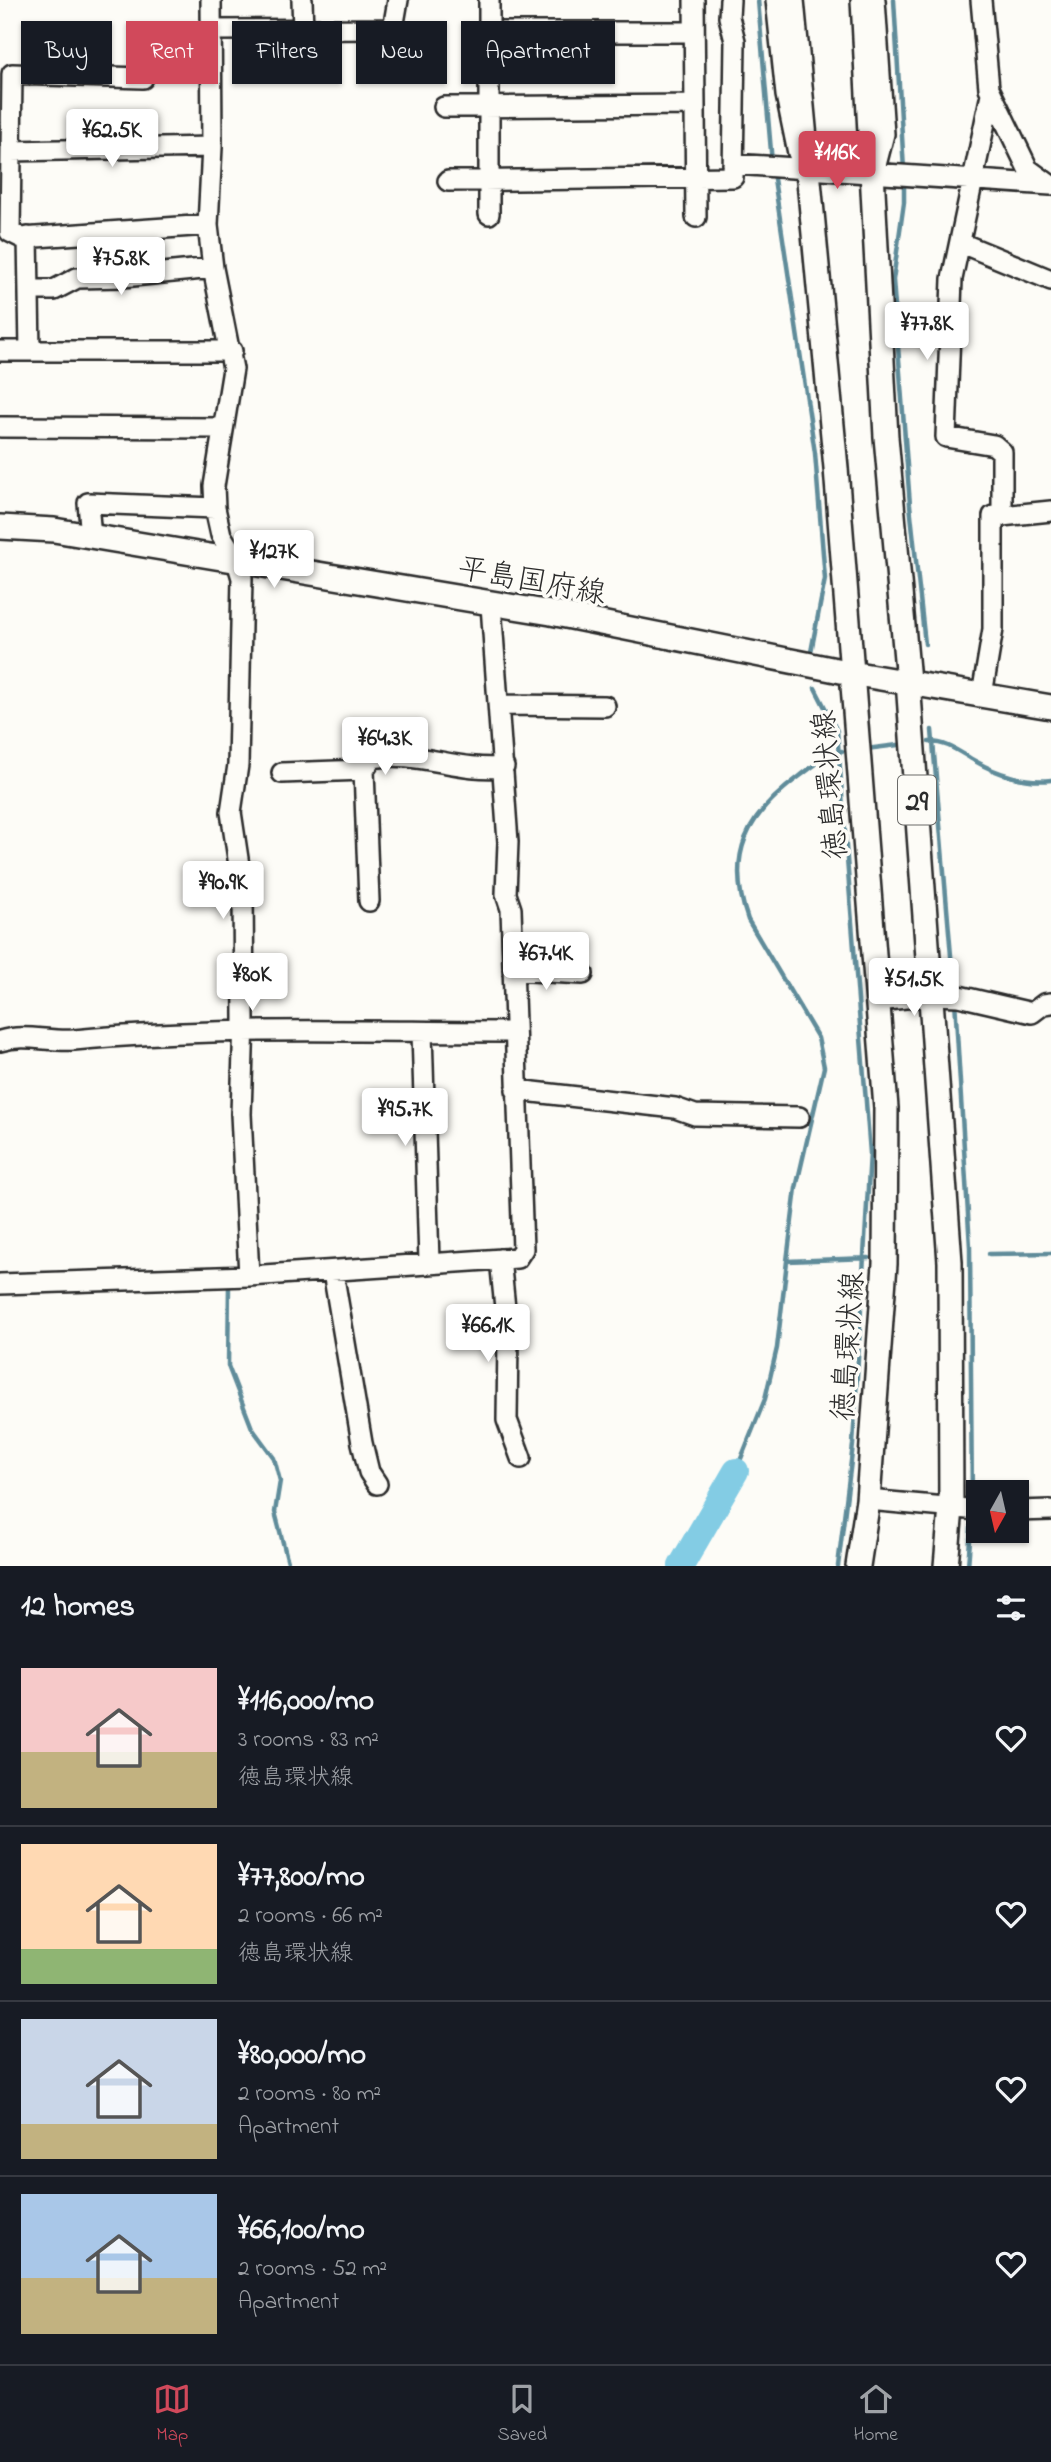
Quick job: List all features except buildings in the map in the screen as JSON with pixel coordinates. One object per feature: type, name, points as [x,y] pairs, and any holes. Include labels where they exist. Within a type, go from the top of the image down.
[{"type":"main road","name":"徳島環状線","points":[[792,0],[836,468],[887,1141],[885,1264],[868,1500],[858,1566]]},
{"type":"main road","name":"29","points":[[863,0],[886,437],[908,681],[947,996],[950,1262],[966,1482]]},
{"type":"main road","name":"平島国府線","points":[[0,527],[91,537],[551,613],[851,673],[1051,708]]},
{"type":"main road","name":"29","points":[[946,1566],[966,1515]]},
{"type":"street","points":[[211,0],[212,21]]},
{"type":"street","points":[[302,0],[303,21]]},
{"type":"street","points":[[342,30],[393,29],[398,0]]},
{"type":"street","points":[[489,0],[489,21]]},
{"type":"street","points":[[694,0],[696,217]]},
{"type":"street","points":[[448,180],[733,177],[735,41],[729,17],[730,0]]},
{"type":"street","points":[[776,0],[786,95],[797,150],[806,170]]},
{"type":"street","points":[[874,172],[884,134],[875,0]]},
{"type":"street","points":[[981,0],[991,94],[952,279],[946,437],[994,445],[1002,452],[1002,516]]},
{"type":"street","points":[[615,32],[694,32]]},
{"type":"street","points":[[126,77],[12,74],[10,232],[22,238],[208,225]]},
{"type":"street","points":[[212,84],[208,225],[213,268],[232,351],[233,369],[214,486],[215,508],[221,535],[237,561],[242,579],[238,765],[231,811],[243,892],[241,1114],[249,1276]]},
{"type":"street","points":[[489,84],[489,214]]},
{"type":"street","points":[[991,94],[1028,169],[1051,186]]},
{"type":"street","points":[[444,107],[695,105]]},
{"type":"street","points":[[11,151],[212,147]]},
{"type":"street","points":[[733,164],[973,178],[1051,186]]},
{"type":"street","points":[[29,237],[30,351]]},
{"type":"street","points":[[961,243],[1051,280]]},
{"type":"street","points":[[29,290],[54,290],[77,278],[123,277],[213,268]]},
{"type":"street","points":[[0,351],[232,351]]},
{"type":"street","points":[[0,427],[222,428]]},
{"type":"street","points":[[91,537],[88,503],[215,508]]},
{"type":"street","points":[[982,695],[993,629],[993,516],[1051,511]]},
{"type":"street","points":[[0,1284],[333,1272],[419,1267],[429,1262],[517,1258],[523,1249],[511,909],[506,894],[508,842],[491,605]]},
{"type":"street","points":[[499,705],[585,699],[606,706]]},
{"type":"street","points":[[369,901],[364,770],[372,758],[389,755],[420,757],[465,768],[503,767]]},
{"type":"street","points":[[282,773],[364,770]]},
{"type":"street","points":[[513,970],[583,974]]},
{"type":"street","points":[[878,1002],[947,996],[1032,1013],[1044,1004],[1051,1003]]},
{"type":"street","points":[[422,1032],[429,1262]]},
{"type":"street","points":[[0,1041],[33,1036],[64,1040],[145,1033],[514,1032]]},
{"type":"street","points":[[516,1090],[675,1108],[695,1115],[799,1117]]},
{"type":"street","points":[[500,1259],[508,1337],[507,1420],[522,1458]]},
{"type":"street","points":[[333,1272],[362,1443],[369,1472],[377,1485]]},
{"type":"street","points":[[868,1500],[966,1510]]},
{"type":"street","points":[[1029,1511],[1051,1510]]},
{"type":"waterway","points":[[758,0],[772,163]]},
{"type":"waterway","points":[[894,0],[904,170]]},
{"type":"waterway","points":[[773,172],[815,453],[825,579],[811,652]]},
{"type":"waterway","points":[[904,179],[904,202],[893,280],[910,505],[925,644]]},
{"type":"waterway","points":[[815,688],[837,731],[870,1153],[853,1445],[838,1566]]},
{"type":"waterway","points":[[932,730],[954,991]]},
{"type":"waterway","points":[[929,742],[948,746],[1002,774],[1021,779],[1051,780]]},
{"type":"waterway","points":[[866,749],[906,744]]},
{"type":"waterway","points":[[787,1261],[796,1188],[824,1067],[818,1038],[748,920],[741,896],[740,856],[754,821],[766,806],[815,765],[842,751]]},
{"type":"waterway","points":[[955,1000],[970,1247],[972,1480]]},
{"type":"waterway","points":[[989,1254],[1051,1253]]},
{"type":"waterway","points":[[736,1471],[765,1399],[777,1348],[787,1261],[869,1258]]},
{"type":"waterway","points":[[229,1284],[228,1366],[252,1428],[274,1458],[280,1481],[275,1512],[289,1566]]},
{"type":"waterway","points":[[681,1566],[736,1471]]},
{"type":"waterway","points":[[968,1566],[970,1544]]}]
